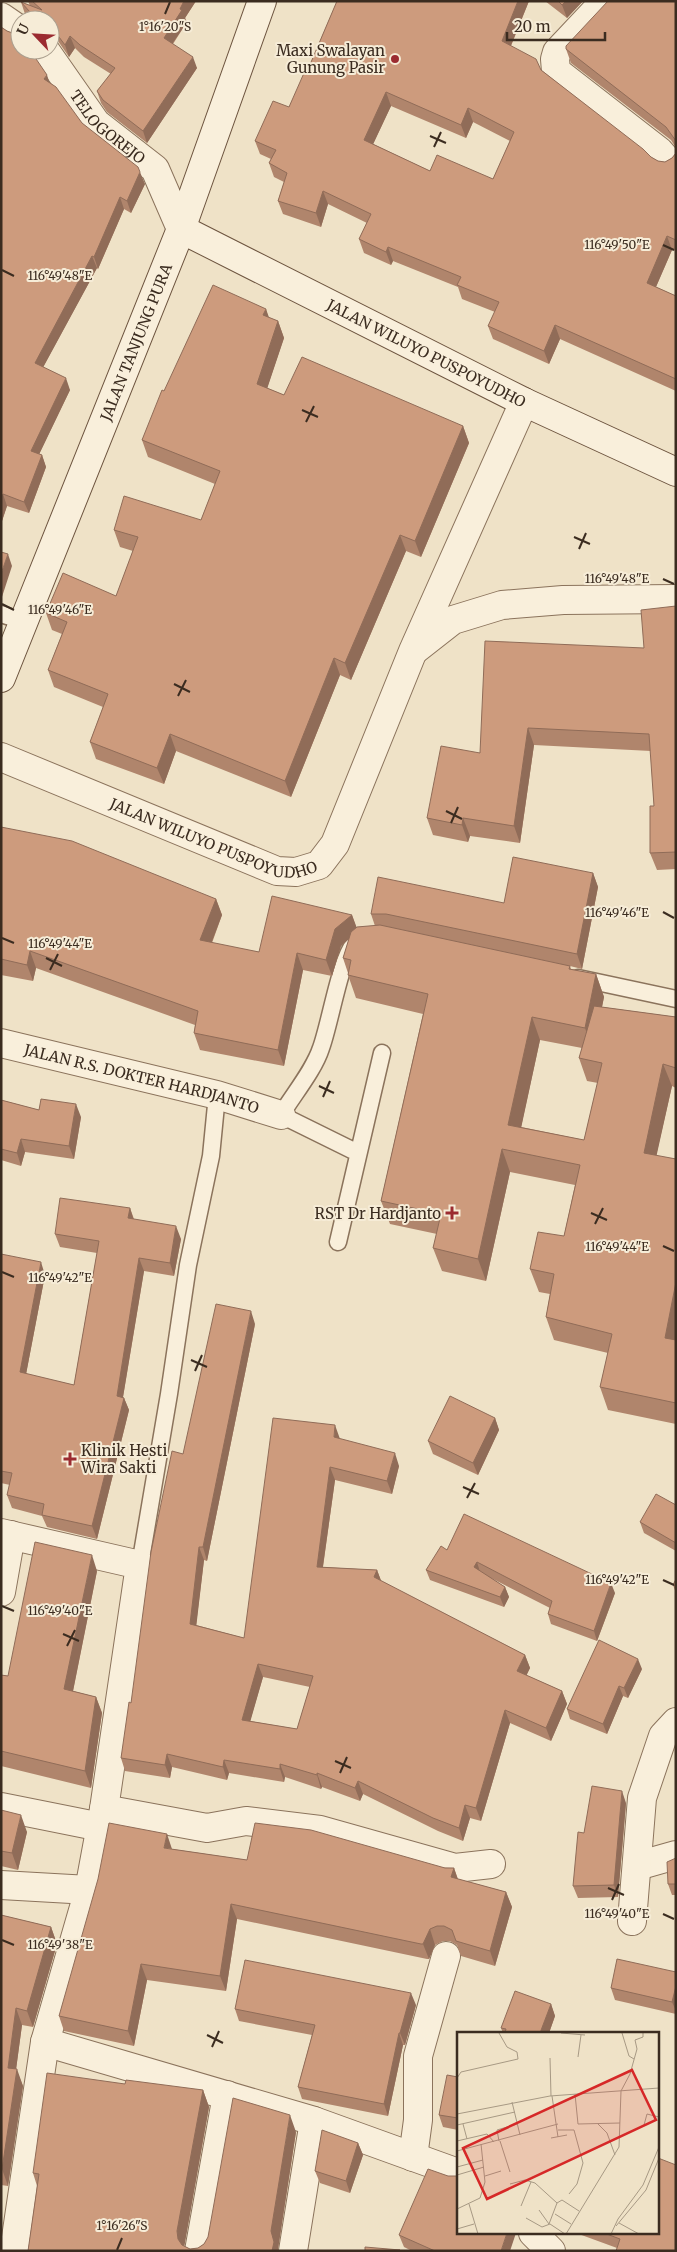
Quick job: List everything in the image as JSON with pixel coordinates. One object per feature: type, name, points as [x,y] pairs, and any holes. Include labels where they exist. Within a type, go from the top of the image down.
[{"type":"street","name":"JALAN TANJUNG PURA","points":[[1,678],[13,618],[180,229],[262,1]]},
{"type":"street","points":[[605,1],[557,52],[555,59],[556,71],[659,150],[667,160]]},
{"type":"street","name":"TELOGOREJO","points":[[52,60],[96,123],[155,168],[180,229]]},
{"type":"street","name":"JALAN WILUYO PUSPOYUDHO","points":[[180,229],[524,402],[676,472]]},
{"type":"street","name":"JALAN WILUYO PUSPOYUDHO","points":[[1,757],[277,871],[296,872],[319,865],[335,844],[413,651],[524,402]]},
{"type":"street","points":[[413,651],[453,620],[502,605],[564,600],[676,599]]},
{"type":"street","name":"JALAN R.S. DOKTER HARDJANTO","points":[[1,1043],[217,1095],[281,1115]]},
{"type":"street","points":[[1,1592],[6,1534],[140,1564],[102,1818],[89,1890],[45,2042],[14,2251]]},
{"type":"street","points":[[632,1921],[642,1798],[663,1736],[676,1722]]},
{"type":"street","points":[[1,1807],[207,1828],[246,1822],[320,1830],[455,1868],[492,1864]]},
{"type":"street","points":[[637,1866],[676,1855]]},
{"type":"street","points":[[1,1885],[89,1890]]},
{"type":"street","points":[[413,2157],[418,2120],[418,2056],[446,1956]]},
{"type":"street","points":[[45,2042],[314,2121],[457,2173]]},
{"type":"street","points":[[199,2251],[227,2095]]},
{"type":"street","points":[[293,2251],[314,2121]]},
{"type":"street","points":[[533,2234],[551,2251]]},
{"type":"lane","points":[[358,1153],[281,1115],[321,1050],[350,949],[355,944],[368,939]]},
{"type":"lane","points":[[561,975],[676,999]]},
{"type":"lane","points":[[338,1242],[382,1053]]},
{"type":"lane","points":[[140,1564],[169,1394],[188,1264],[210,1156],[217,1095]]},
{"type":"building","points":[[32,1],[184,1],[180,9],[182,10],[164,38],[193,57],[143,131],[103,100],[97,91],[115,68],[80,45],[70,36],[65,45],[60,38],[60,10],[42,10]]},
{"type":"building","points":[[337,1],[518,1],[502,41],[536,59],[541,70],[651,157],[665,162],[676,153],[676,240],[667,236],[647,283],[676,296],[676,379],[555,325],[544,351],[488,326],[499,302],[457,285],[461,277],[388,247],[386,252],[359,239],[371,214],[323,191],[316,213],[278,201],[287,173],[269,163],[276,150],[255,141],[273,101],[289,107],[304,73],[306,74]],"holes":[[[386,92],[461,125],[468,108],[514,132],[493,179],[437,155],[430,171],[364,140]]]},
{"type":"building","points":[[558,1],[566,1],[562,5]]},
{"type":"building","points":[[608,1],[676,1],[676,141],[666,127],[566,49],[566,46]]},
{"type":"building","points":[[21,2],[42,10],[28,10]]},
{"type":"building","points":[[1,27],[10,32],[10,60],[37,60],[47,75],[44,79],[56,87],[82,123],[138,167],[140,172],[127,201],[120,197],[94,257],[92,256],[35,363],[66,378],[31,451],[42,455],[24,502],[3,494],[1,499]]},
{"type":"building","points":[[213,285],[266,309],[263,315],[278,321],[257,384],[284,395],[302,357],[463,426],[415,541],[400,535],[345,663],[334,658],[285,781],[170,734],[157,768],[90,742],[108,694],[48,670],[67,622],[46,613],[63,573],[116,596],[138,537],[114,530],[124,496],[201,520],[220,471],[142,440],[162,390],[164,391]]},
{"type":"building","points":[[1,552],[8,554],[1,574]]},
{"type":"building","points":[[676,606],[676,852],[650,853],[650,806],[654,806],[649,734],[528,728],[514,826],[463,818],[462,825],[427,818],[441,746],[480,753],[485,641],[644,648],[641,610]]},
{"type":"building","points":[[1,827],[72,841],[216,899],[200,940],[259,952],[272,896],[352,915],[335,929],[326,960],[297,953],[278,1050],[194,1033],[198,1011],[30,951],[27,965],[1,959]]},
{"type":"building","points":[[513,857],[593,873],[577,954],[386,914],[371,914],[378,877],[504,903]]},
{"type":"building","points":[[380,925],[570,966],[569,969],[596,974],[585,1028],[532,1017],[508,1125],[584,1140],[602,1063],[579,1058],[594,1006],[676,1017],[676,1068],[663,1064],[644,1153],[676,1159],[676,1282],[665,1338],[676,1340],[676,1403],[600,1387],[612,1334],[546,1317],[554,1274],[530,1269],[538,1232],[564,1236],[580,1165],[502,1149],[478,1259],[433,1248],[441,1214],[381,1201],[428,994],[348,975],[351,960],[343,958],[351,932],[357,927]]},
{"type":"building","points":[[41,1099],[76,1104],[69,1146],[21,1139],[17,1153],[1,1149],[1,1100],[39,1110]]},
{"type":"building","points":[[60,1198],[130,1208],[128,1218],[176,1226],[170,1263],[139,1258],[117,1396],[124,1398],[92,1526],[42,1515],[44,1504],[7,1495],[12,1473],[1,1471],[1,1254],[41,1262],[20,1372],[74,1385],[99,1241],[55,1234]]},
{"type":"building","points":[[216,1304],[251,1311],[203,1547],[199,1547],[190,1624],[244,1638],[273,1418],[335,1425],[334,1437],[395,1453],[387,1481],[330,1467],[317,1567],[377,1570],[374,1577],[525,1655],[517,1671],[562,1691],[546,1728],[505,1710],[476,1808],[465,1805],[459,1828],[433,1818],[358,1781],[355,1788],[317,1773],[317,1775],[280,1764],[280,1769],[224,1760],[223,1767],[167,1754],[165,1765],[121,1758],[129,1702],[131,1703],[151,1552],[172,1451],[183,1454]],"holes":[[[258,1664],[313,1676],[297,1729],[242,1720]]]},
{"type":"building","points":[[450,1396],[495,1418],[473,1463],[428,1441]]},
{"type":"building","points":[[656,1494],[676,1505],[676,1543],[640,1522]]},
{"type":"building","points":[[464,1514],[611,1583],[594,1631],[548,1614],[552,1601],[477,1562],[474,1567],[505,1587],[500,1597],[426,1570],[441,1546],[447,1550]]},
{"type":"building","points":[[35,1542],[92,1555],[64,1689],[96,1697],[85,1771],[1,1751],[1,1675],[8,1676]]},
{"type":"building","points":[[599,1640],[638,1659],[624,1688],[619,1686],[603,1724],[567,1709]]},
{"type":"building","points":[[592,1786],[622,1791],[614,1885],[573,1886],[578,1832],[584,1833]]},
{"type":"building","points":[[1,1810],[21,1815],[12,1853],[1,1851]]},
{"type":"building","points":[[109,1823],[167,1834],[164,1848],[247,1860],[255,1823],[311,1830],[445,1868],[454,1868],[451,1877],[506,1892],[490,1951],[456,1941],[452,1930],[444,1926],[430,1929],[423,1944],[421,1944],[231,1904],[220,1976],[141,1964],[128,2031],[59,2016],[98,1879]]},
{"type":"building","points":[[676,1858],[676,1884],[668,1884],[667,1862]]},
{"type":"building","points":[[1,1915],[51,1927],[27,2011],[16,2008],[8,2068],[17,2069],[2,2169]]},
{"type":"building","points":[[617,1959],[676,1972],[676,1986],[672,2002],[611,1988]]},
{"type":"building","points":[[245,1960],[411,1993],[399,2033],[384,2104],[298,2087],[315,2025],[235,2009]]},
{"type":"building","points":[[515,1991],[551,2004],[540,2032],[505,2032],[506,2029],[501,2028]]},
{"type":"building","points":[[47,2073],[125,2084],[126,2080],[203,2090],[177,2231],[178,2239],[182,2245],[190,2249],[198,2248],[204,2244],[208,2237],[233,2098],[290,2115],[271,2231],[274,2242],[272,2251],[28,2251],[39,2174],[33,2173]]},
{"type":"building","points":[[447,2075],[457,2077],[457,2118],[439,2115]]},
{"type":"building","points":[[322,2130],[358,2143],[346,2181],[315,2171]]},
{"type":"building","points":[[660,2159],[676,2165],[676,2251],[616,2251],[620,2239],[607,2234],[660,2234]]},
{"type":"building","points":[[428,2169],[448,2176],[457,2176],[457,2234],[507,2234],[501,2251],[435,2251],[399,2235]]},
{"type":"building","points":[[365,2247],[400,2250],[365,2251]]},
{"type":"place","name":"Maxi Swalayan Gunung Pasir","points":[[395,59]]},
{"type":"place","name":"RST Dr Hardjanto","points":[[452,1213]]},
{"type":"place","name":"Klinik Hesti Wira Sakti","points":[[70,1459]]}]
